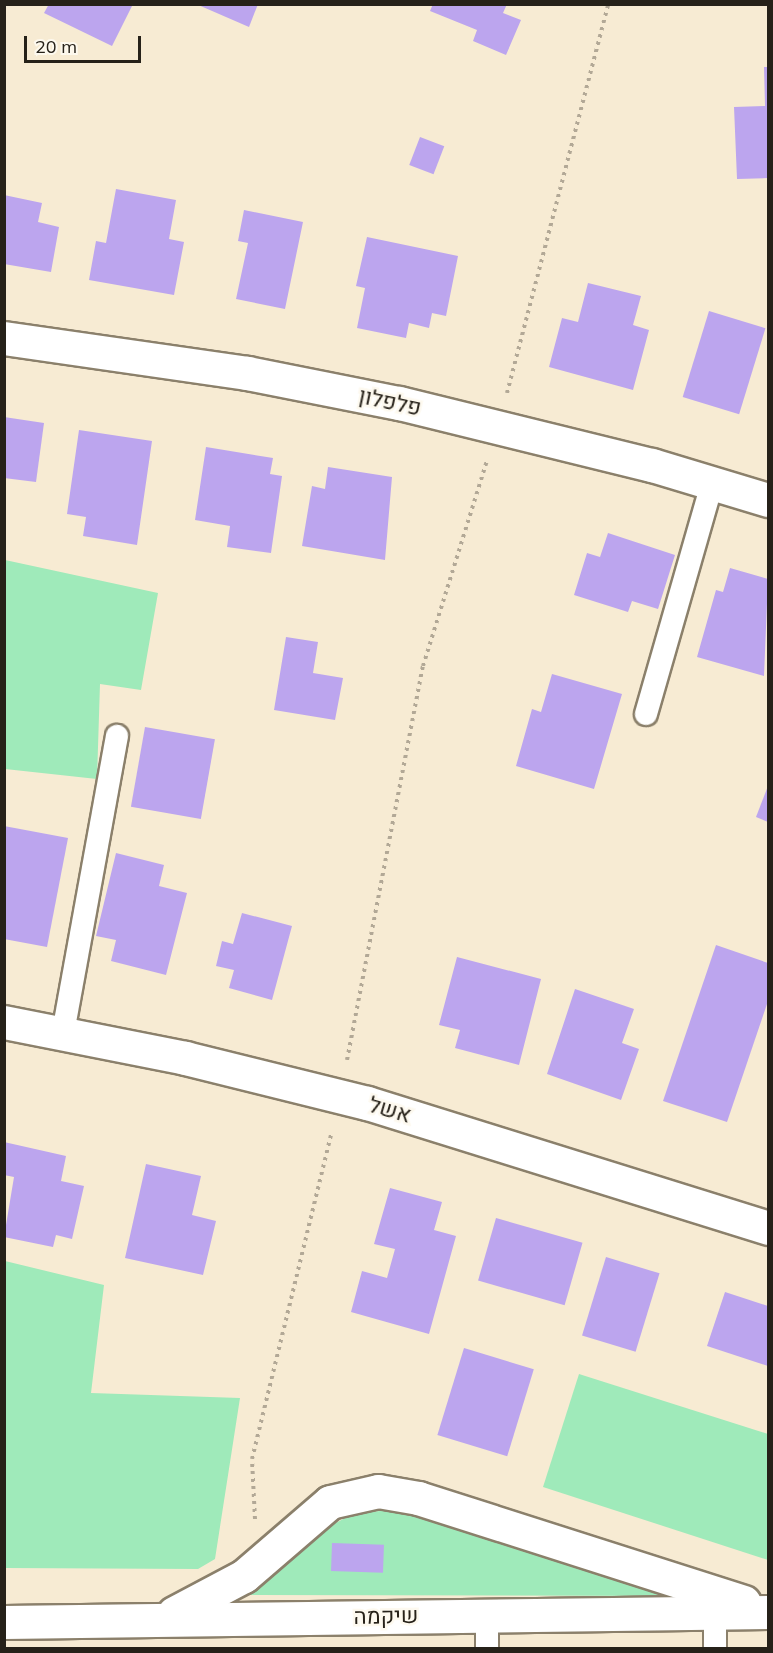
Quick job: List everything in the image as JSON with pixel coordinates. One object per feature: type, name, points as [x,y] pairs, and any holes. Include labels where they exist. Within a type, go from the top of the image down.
[{"type":"street","name":"פלפלון","points":[[4,338],[247,373],[499,425],[768,500]]},
{"type":"street","name":"אשל","points":[[4,1022],[63,1033],[340,1097],[768,1228]]},
{"type":"street","points":[[154,1619],[206,1599],[259,1564],[330,1502],[378,1491],[418,1498],[768,1611]]},
{"type":"street","name":"שיקמה","points":[[4,1622],[768,1611]]},
{"type":"lane","points":[[646,714],[712,484]]},
{"type":"lane","points":[[63,1033],[117,736]]},
{"type":"lane","points":[[714,1612],[715,1648]]},
{"type":"lane","points":[[487,1614],[487,1648]]},
{"type":"path","points":[[259,1564],[252,1459],[340,1097],[423,666],[499,425],[608,4]]},
{"type":"green space","points":[[5,560],[158,593],[141,690],[100,684],[97,779],[5,769]]},
{"type":"green space","points":[[5,1261],[104,1285],[91,1393],[240,1398],[215,1559],[198,1569],[5,1568]]},
{"type":"green space","points":[[579,1374],[768,1434],[768,1560],[543,1487]]},
{"type":"green space","points":[[406,1509],[674,1596],[239,1595],[269,1578],[316,1533],[355,1513]]},
{"type":"building","points":[[49,4],[133,4],[112,46],[44,13]]},
{"type":"building","points":[[196,4],[258,4],[249,27]]},
{"type":"building","points":[[433,4],[507,4],[503,13],[521,20],[506,55],[473,41],[477,30],[430,11]]},
{"type":"building","points":[[764,67],[768,67],[768,178],[737,179],[734,107],[765,106]]},
{"type":"building","points":[[420,137],[444,146],[434,174],[409,165]]},
{"type":"building","points":[[116,189],[176,200],[169,239],[184,242],[174,295],[89,280],[96,241],[106,243]]},
{"type":"building","points":[[4,195],[42,203],[38,222],[59,227],[51,272],[4,264]]},
{"type":"building","points":[[244,210],[303,222],[285,309],[236,299],[248,243],[238,241]]},
{"type":"building","points":[[367,237],[458,256],[446,316],[432,313],[429,328],[409,323],[406,338],[357,328],[365,288],[356,286]]},
{"type":"building","points":[[588,283],[641,296],[633,325],[649,330],[633,390],[549,367],[562,318],[578,322]]},
{"type":"building","points":[[709,311],[765,328],[739,414],[683,397]]},
{"type":"building","points":[[4,417],[44,423],[36,482],[4,478]]},
{"type":"building","points":[[79,430],[152,441],[137,545],[83,536],[86,517],[67,514]]},
{"type":"building","points":[[206,447],[273,458],[270,474],[282,476],[271,553],[227,547],[230,526],[195,520]]},
{"type":"building","points":[[328,467],[392,477],[385,560],[302,546],[312,486],[325,489]]},
{"type":"building","points":[[608,533],[675,555],[658,609],[632,601],[628,612],[574,595],[587,553],[600,557]]},
{"type":"building","points":[[730,568],[768,579],[764,676],[697,657],[716,590],[723,592]]},
{"type":"building","points":[[286,637],[318,642],[313,673],[343,678],[335,720],[274,710]]},
{"type":"building","points":[[552,674],[622,694],[594,789],[516,766],[532,709],[541,712]]},
{"type":"building","points":[[145,727],[215,739],[201,819],[131,807]]},
{"type":"building","points":[[768,786],[768,822],[756,817]]},
{"type":"building","points":[[4,826],[68,838],[47,947],[4,939]]},
{"type":"building","points":[[116,853],[164,865],[159,886],[187,893],[166,975],[111,961],[116,940],[96,936]]},
{"type":"building","points":[[242,913],[292,926],[272,1000],[229,988],[234,970],[216,966],[222,941],[233,944]]},
{"type":"building","points":[[716,945],[768,963],[768,1001],[727,1122],[663,1101]]},
{"type":"building","points":[[457,957],[541,979],[519,1065],[455,1048],[460,1030],[439,1025]]},
{"type":"building","points":[[575,989],[634,1009],[622,1043],[639,1049],[621,1100],[547,1074]]},
{"type":"building","points":[[4,1142],[66,1156],[61,1181],[84,1186],[72,1239],[56,1235],[53,1247],[4,1237],[14,1177],[4,1175]]},
{"type":"building","points":[[146,1164],[201,1176],[192,1215],[216,1221],[203,1275],[125,1258]]},
{"type":"building","points":[[390,1188],[442,1202],[434,1230],[456,1236],[429,1334],[351,1312],[362,1271],[387,1278],[395,1249],[374,1244]]},
{"type":"building","points":[[496,1218],[583,1243],[565,1305],[478,1280]]},
{"type":"building","points":[[606,1257],[660,1273],[636,1352],[582,1335]]},
{"type":"building","points":[[725,1292],[768,1306],[768,1366],[707,1346]]},
{"type":"building","points":[[464,1348],[534,1369],[507,1456],[437,1435]]},
{"type":"building","points":[[332,1543],[384,1545],[383,1573],[331,1571]]}]
